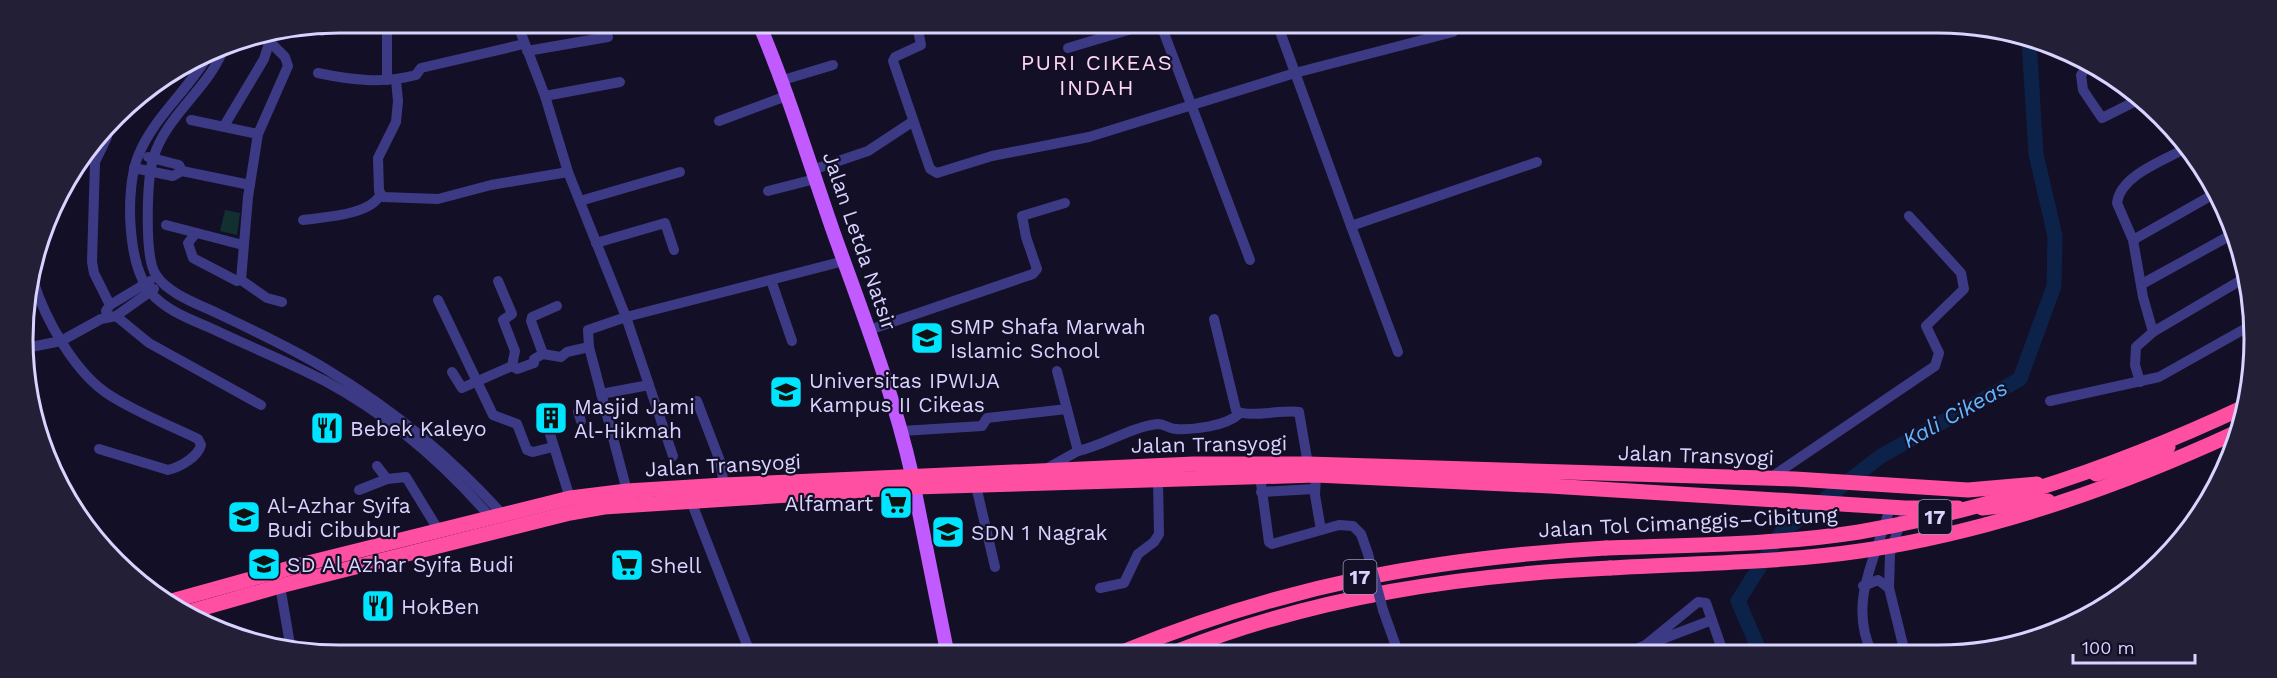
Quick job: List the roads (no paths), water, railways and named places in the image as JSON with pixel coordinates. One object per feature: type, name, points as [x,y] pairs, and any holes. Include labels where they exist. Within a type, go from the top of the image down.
[{"type":"highway","name":"Jalan Tol Cimanggis–Cibitung","points":[[1139,645],[1180,628],[1263,601],[1355,578],[1428,564],[1514,553],[1797,539],[1857,532],[1919,521],[2062,482],[2157,447],[2236,410]]},
{"type":"highway","name":"Jalan Transyogi","points":[[197,610],[409,546],[439,531],[570,498],[627,491],[724,485],[913,481],[976,486],[1158,480],[1194,471],[1260,476],[1795,479],[1985,490],[2054,482],[2117,469],[2142,460],[2235,411]]},
{"type":"highway","name":"Jalan Transyogi","points":[[179,599],[409,546],[604,507],[1043,470],[1194,471],[1774,499],[1905,508],[2002,507],[2093,494],[2143,479],[2228,437]]},
{"type":"highway","name":"Jalan Tol Cimanggis–Cibitung","points":[[1195,645],[1268,620],[1359,597],[1428,584],[1515,573],[1799,558],[1923,540],[2068,500],[2165,465],[2228,437]]},
{"type":"main road","name":"Jalan Letda Natsir","points":[[763,33],[789,95],[902,431],[946,645]]},
{"type":"street","points":[[303,220],[364,209],[374,204],[380,195],[378,158],[396,122],[388,33]]},
{"type":"street","points":[[522,33],[545,96],[568,172],[626,317],[673,456]]},
{"type":"street","points":[[919,33],[921,45],[895,57],[893,61],[930,169],[936,173],[992,156],[1089,137],[1295,73],[1449,33]]},
{"type":"street","points":[[1068,48],[1118,33]]},
{"type":"street","points":[[1164,33],[1250,260]]},
{"type":"street","points":[[1281,33],[1398,352]]},
{"type":"street","points":[[318,73],[342,78],[391,80],[416,75],[421,68],[526,47],[608,37]]},
{"type":"street","points":[[241,280],[243,245],[258,134],[288,66],[285,57],[272,40]]},
{"type":"street","points":[[224,126],[264,59],[270,41]]},
{"type":"street","points":[[219,58],[208,80],[177,115],[153,158],[148,253],[159,279],[324,368],[399,423],[498,517]]},
{"type":"street","points":[[783,80],[833,65]]},
{"type":"street","points":[[201,66],[168,105],[138,155],[134,168],[131,238],[138,266],[148,288],[164,304],[191,319],[325,381],[399,423]]},
{"type":"street","points":[[2084,71],[2081,75],[2083,90],[2102,118],[2132,103]]},
{"type":"street","points":[[545,96],[620,82]]},
{"type":"street","points":[[719,121],[789,95]]},
{"type":"street","points":[[191,120],[258,134]]},
{"type":"street","points":[[768,191],[868,151],[912,122]]},
{"type":"street","points":[[95,162],[104,143]]},
{"type":"street","points":[[2153,332],[2133,240],[2117,203],[2120,192],[2132,179],[2180,152]]},
{"type":"street","points":[[138,155],[179,165],[182,171]]},
{"type":"street","points":[[94,157],[92,268],[110,305]]},
{"type":"street","points":[[1351,226],[1537,162]]},
{"type":"street","points":[[134,168],[173,176],[182,171],[250,185]]},
{"type":"street","points":[[380,195],[438,199],[491,185],[568,172]]},
{"type":"street","points":[[580,201],[680,172]]},
{"type":"street","points":[[2133,240],[2209,197]]},
{"type":"street","points":[[869,330],[1033,274],[1037,269],[1026,237],[1022,216],[1065,203]]},
{"type":"street","points":[[1770,479],[1889,395],[1935,366],[1939,353],[1926,326],[1964,289],[1961,273],[1909,216]]},
{"type":"street","points":[[596,243],[665,223],[674,250]]},
{"type":"street","points":[[166,225],[243,245]]},
{"type":"street","points":[[196,233],[188,243],[193,258],[237,281],[241,280],[267,298],[282,302]]},
{"type":"street","points":[[2142,284],[2227,237]]},
{"type":"street","points":[[627,491],[589,347],[588,330],[626,317],[844,261]]},
{"type":"street","points":[[33,347],[61,341],[101,319],[116,316],[159,279]]},
{"type":"street","points":[[771,280],[792,341]]},
{"type":"street","points":[[498,281],[512,314],[503,320],[515,351],[512,366]]},
{"type":"street","points":[[2140,382],[2135,365],[2136,347],[2153,332],[2238,282]]},
{"type":"street","points":[[101,319],[110,305],[148,288]]},
{"type":"street","points":[[37,294],[50,324],[61,341],[99,387],[108,395],[198,439],[201,445],[198,453],[176,468],[168,470],[99,449]]},
{"type":"street","points":[[438,300],[493,415],[517,424],[528,450],[533,452],[554,447]]},
{"type":"street","points":[[543,354],[531,321],[532,317],[557,306]]},
{"type":"street","points":[[116,316],[149,343],[261,405]]},
{"type":"street","points":[[1214,319],[1239,414]]},
{"type":"street","points":[[2050,400],[2159,377],[2244,330]]},
{"type":"street","points":[[512,366],[517,369],[534,363],[534,359],[543,354],[561,357],[567,352],[589,347]]},
{"type":"street","points":[[452,372],[462,388],[512,366]]},
{"type":"street","points":[[1057,371],[1078,451]]},
{"type":"street","points":[[601,394],[649,385]]},
{"type":"street","points":[[697,401],[720,461],[724,485]]},
{"type":"street","points":[[581,421],[578,412],[604,405]]},
{"type":"street","points":[[902,431],[982,426],[987,418],[1067,409]]},
{"type":"street","points":[[1043,470],[1078,451],[1107,442],[1130,431],[1157,424],[1179,430],[1227,422],[1239,414],[1299,412],[1313,476],[1321,530]]},
{"type":"street","points":[[550,434],[570,498]]},
{"type":"street","points":[[377,466],[387,479]]},
{"type":"street","points":[[1260,476],[1269,542],[1272,544],[1339,525],[1353,526],[1361,534],[1396,645]]},
{"type":"street","points":[[1261,492],[1313,476]]},
{"type":"street","points":[[359,490],[387,479],[407,478],[439,531]]},
{"type":"street","points":[[1100,588],[1124,583],[1138,554],[1154,542],[1159,534],[1158,480]]},
{"type":"street","points":[[976,486],[995,567]]},
{"type":"street","points":[[691,501],[747,645]]},
{"type":"street","points":[[1868,645],[1862,618],[1863,586],[1880,543],[1884,507]]},
{"type":"street","points":[[1903,645],[1889,588],[1890,554],[1905,508]]},
{"type":"street","points":[[1863,586],[1878,580],[1889,588]]},
{"type":"street","points":[[280,586],[289,641]]},
{"type":"street","points":[[1645,645],[1698,602],[1706,603],[1721,645]]},
{"type":"street","points":[[1648,645],[1712,620]]},
{"type":"waterway","name":"Kali Cikeas","points":[[1757,645],[1738,601],[1781,533],[1881,456],[2020,379],[2054,286],[2055,236],[2036,154],[2029,47]]},
{"type":"place","name":"SMP Shafa Marwah Islamic School","points":[[927,338]]},
{"type":"place","name":"Universitas IPWIJA Kampus II Cikeas","points":[[786,392]]},
{"type":"place","name":"Masjid Jami Al-Hikmah","points":[[551,418]]},
{"type":"place","name":"Bebek Kaleyo","points":[[327,428]]},
{"type":"place","name":"Alfamart","points":[[896,503]]},
{"type":"place","name":"Al-Azhar Syifa Budi Cibubur","points":[[244,517]]},
{"type":"place","name":"SDN 1 Nagrak","points":[[948,532]]},
{"type":"place","name":"SD Al Azhar Syifa Budi","points":[[264,564]]},
{"type":"place","name":"Shell","points":[[627,565]]},
{"type":"place","name":"HokBen","points":[[378,606]]},
{"type":"district","name":"PURI CIKEAS INDAH","points":[[1097,74]]}]
